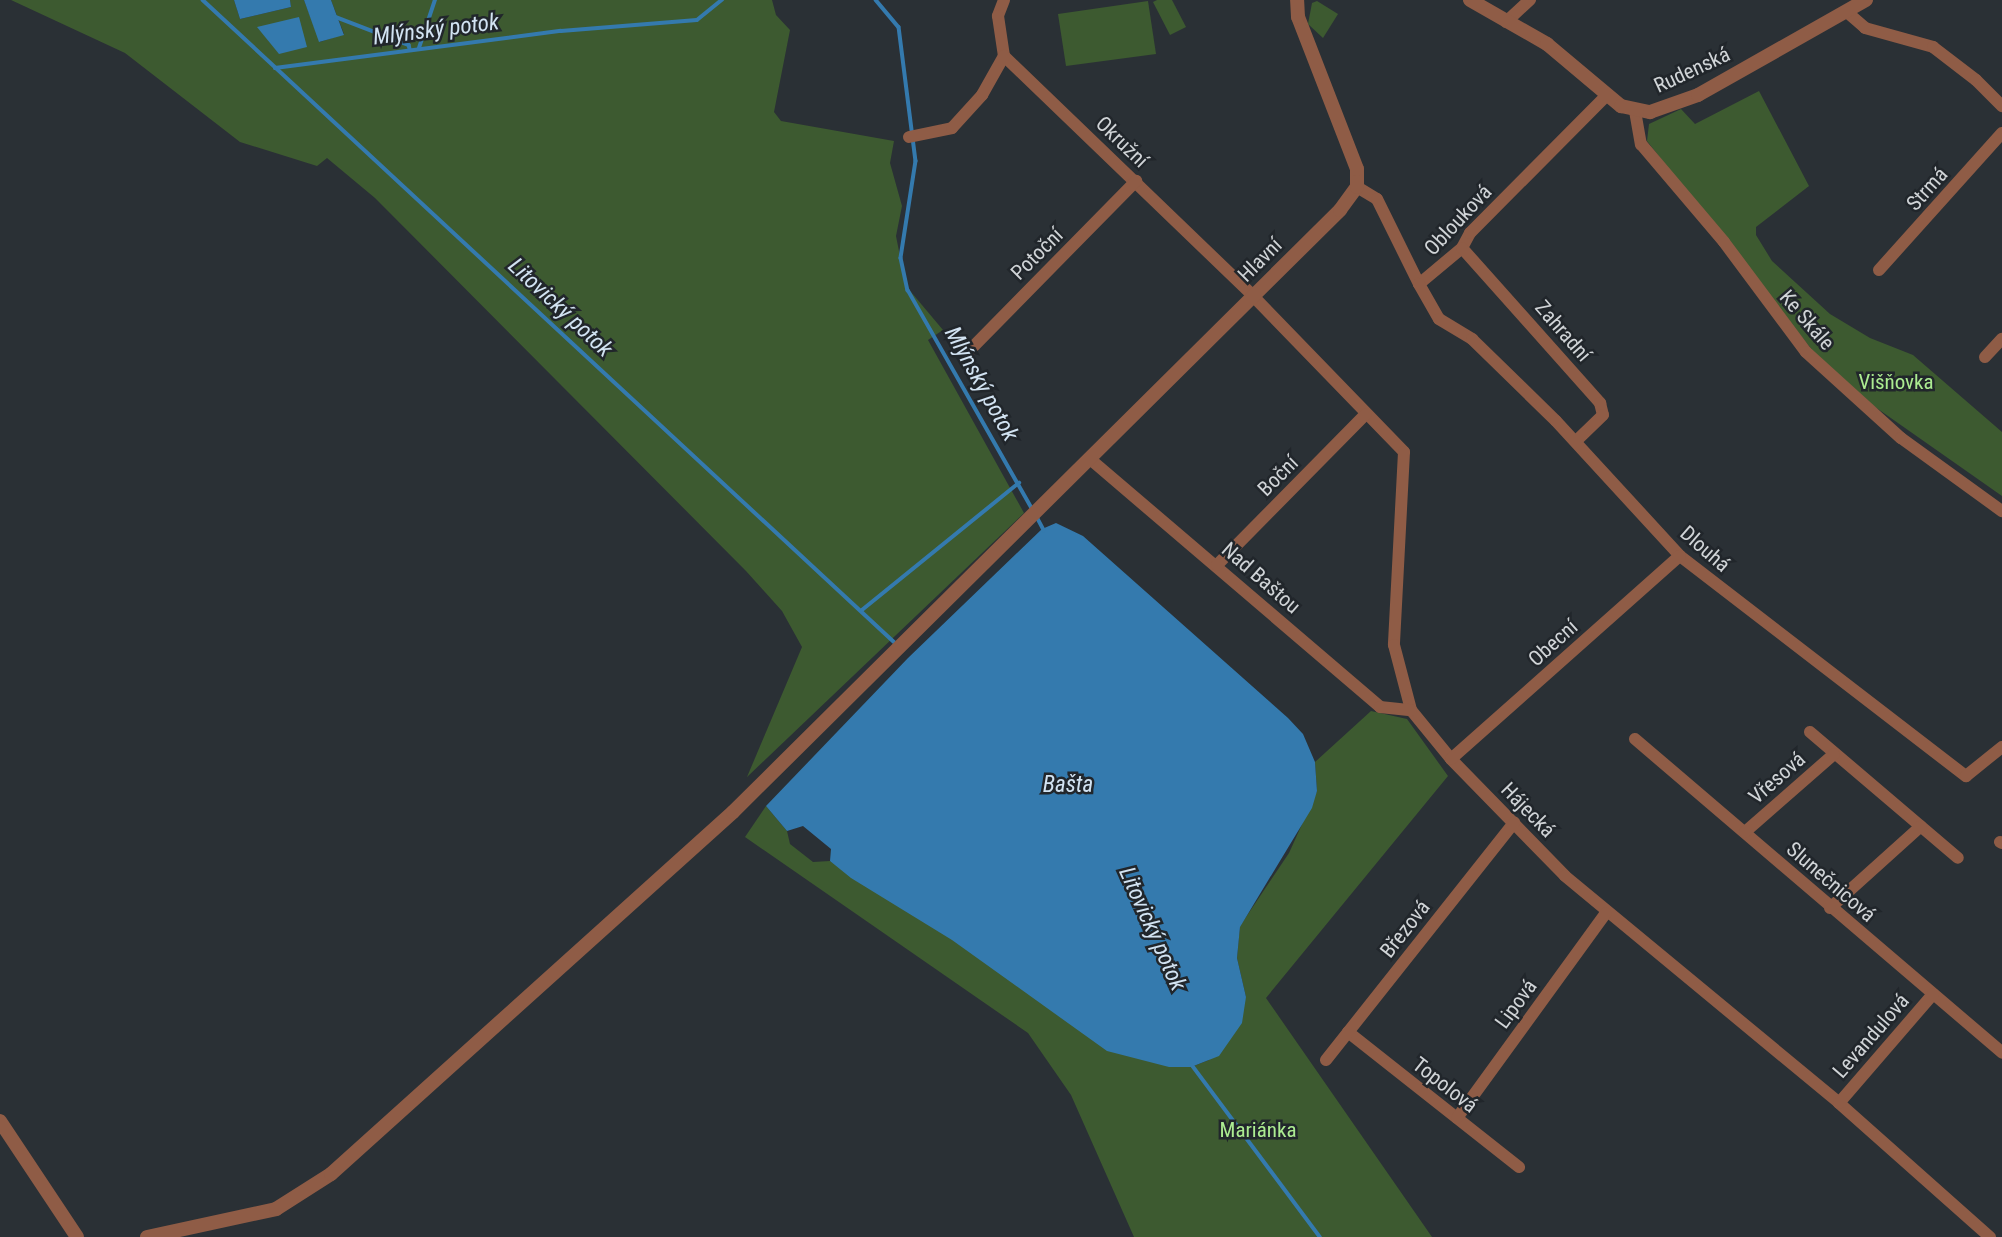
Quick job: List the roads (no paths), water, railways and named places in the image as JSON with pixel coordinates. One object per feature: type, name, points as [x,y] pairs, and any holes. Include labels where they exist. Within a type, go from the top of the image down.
[{"type":"street","points":[[909,137],[952,128],[982,95],[1004,56],[998,16],[1004,0]]},
{"type":"street","points":[[1297,0],[1298,17],[1357,169],[1357,187]]},
{"type":"street","name":"Rudenská","points":[[1470,0],[1565,58],[1606,96],[1635,111],[1676,105],[1847,13],[1866,0]]},
{"type":"street","points":[[1506,22],[1530,0]]},
{"type":"street","points":[[1847,13],[1865,28],[1942,52],[2002,106]]},
{"type":"street","name":"Okružní","points":[[1004,56],[1253,296]]},
{"type":"street","name":"Oblouková","points":[[1357,187],[1377,199],[1419,284],[1462,248],[1471,233],[1606,96]]},
{"type":"street","name":"Ke Skále","points":[[1635,111],[1641,144],[1724,242],[1806,352],[1901,438],[2002,511]]},
{"type":"street","name":"Strmá","points":[[1879,270],[2002,133]]},
{"type":"street","name":"Potoční","points":[[966,354],[1136,181]]},
{"type":"street","name":"Hlavní","points":[[147,1237],[276,1209],[331,1174],[733,812],[1253,296],[1357,187]]},
{"type":"street","name":"Zahradní","points":[[1462,248],[1600,403],[1603,415],[1576,441]]},
{"type":"street","name":"Dlouhá","points":[[1419,284],[1439,318],[1472,339],[1576,441],[1680,556],[1966,776],[2002,747]]},
{"type":"street","name":"Hájecká","points":[[1253,296],[1404,452],[1394,645],[1411,710],[1451,759],[1606,913],[1839,1103],[1990,1237]]},
{"type":"street","points":[[1985,357],[2002,339]]},
{"type":"street","name":"Boční","points":[[1217,565],[1366,414]]},
{"type":"street","name":"Nad Baštou","points":[[1090,459],[1380,707],[1411,710]]},
{"type":"street","name":"Obecní","points":[[1451,759],[1680,556]]},
{"type":"street","name":"Vřesová","points":[[1810,732],[1958,858]]},
{"type":"street","name":"Slunečnicová","points":[[1635,739],[2002,1053]]},
{"type":"street","name":"Vřesová","points":[[1745,832],[1834,754]]},
{"type":"street","name":"Březová","points":[[1326,1060],[1514,823]]},
{"type":"street","points":[[1830,908],[1921,826]]},
{"type":"street","name":"Lipová","points":[[1457,1118],[1606,913]]},
{"type":"street","name":"Levandulová","points":[[1839,1103],[1933,994]]},
{"type":"street","name":"Topolová","points":[[1348,1032],[1519,1167]]},
{"type":"street","points":[[0,1121],[77,1237]]},
{"type":"water","points":[[234,0],[290,0],[291,7],[240,19]]},
{"type":"water","points":[[304,0],[331,0],[344,35],[319,42]]},
{"type":"water","points":[[299,17],[307,47],[279,54],[257,27]]},
{"type":"water","name":"Bašta","points":[[1056,523],[1083,536],[1288,718],[1303,734],[1315,762],[1317,791],[1312,808],[1240,927],[1237,958],[1246,997],[1242,1023],[1219,1056],[1191,1067],[1169,1067],[1107,1051],[952,940],[851,878],[830,861],[831,849],[803,826],[787,831],[766,806],[908,658],[1042,529]]},
{"type":"waterway","name":"Litovický potok","points":[[203,0],[894,642]]},
{"type":"waterway","points":[[419,48],[435,0]]},
{"type":"waterway","name":"Mlýnský potok","points":[[275,68],[561,31],[697,20],[722,0]]},
{"type":"waterway","name":"Mlýnský potok","points":[[876,0],[899,27],[916,161],[901,258],[908,290],[1032,508]]},
{"type":"waterway","points":[[333,16],[409,45],[410,49]]},
{"type":"waterway","points":[[862,610],[1019,483]]},
{"type":"waterway","name":"Mlýnský potok","points":[[1036,515],[1044,530]]},
{"type":"waterway","name":"Litovický potok","points":[[1192,1065],[1320,1237]]},
{"type":"park label","name":"Višňovka","points":[[1896,382]]},
{"type":"park label","name":"Mariánka","points":[[1258,1130]]}]
